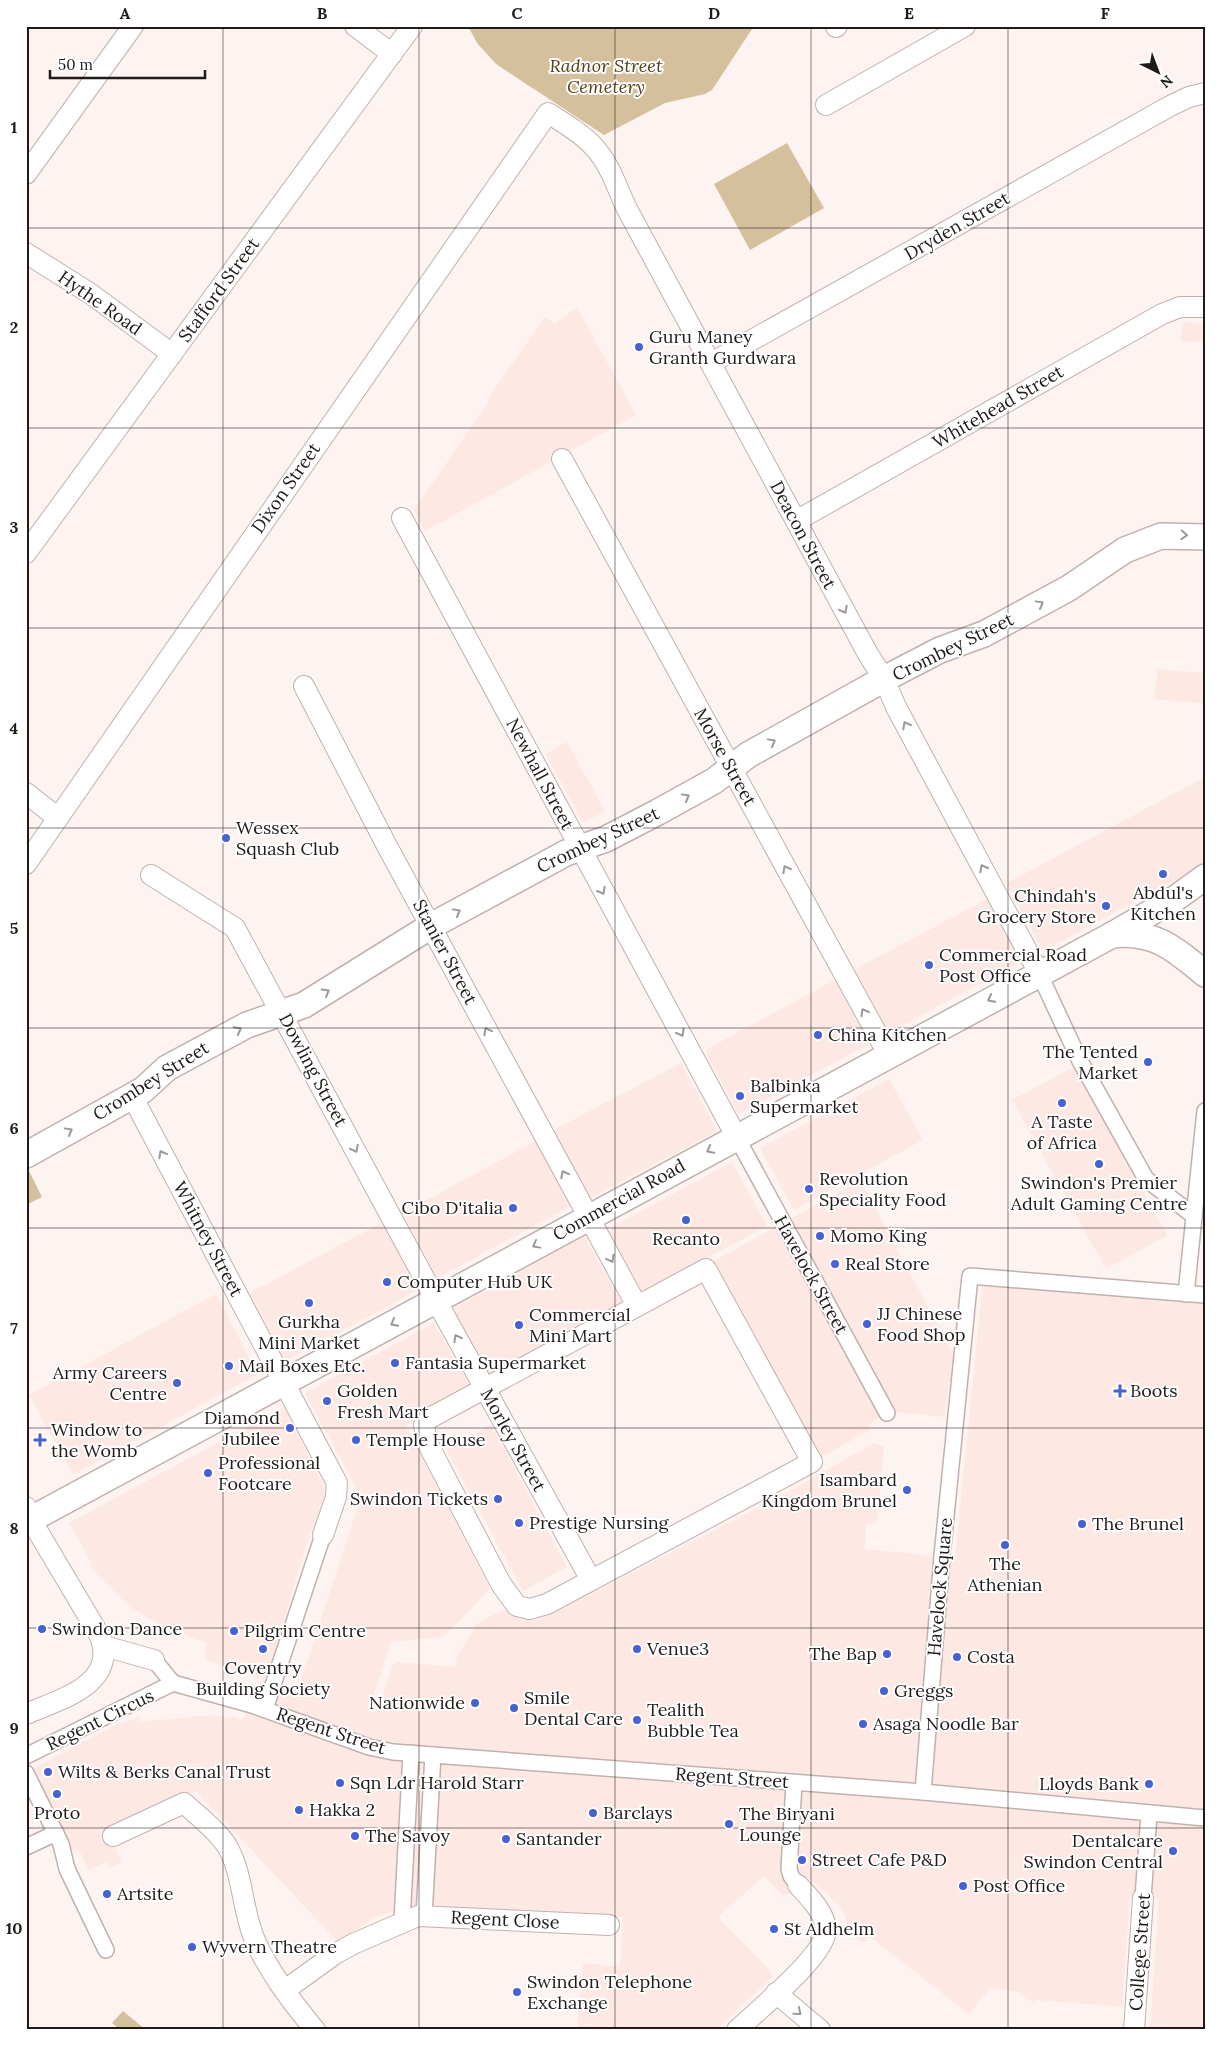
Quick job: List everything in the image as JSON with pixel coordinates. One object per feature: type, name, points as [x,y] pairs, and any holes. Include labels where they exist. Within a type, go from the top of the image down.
[{"type":"street","points":[[26,174],[133,26]]},
{"type":"street","points":[[355,26],[392,54]]},
{"type":"street","name":"Stafford Street","points":[[26,553],[412,26]]},
{"type":"street","points":[[826,105],[964,26]]},
{"type":"street","name":"Dryden Street","points":[[711,363],[1147,118],[1189,97],[1205,93]]},
{"type":"street","name":"Deacon Street","points":[[548,112],[581,135],[602,158],[627,209],[868,654],[884,680],[896,707],[1039,973]]},
{"type":"street","name":"Dixon Street","points":[[26,864],[548,112]]},
{"type":"street","name":"Hythe Road","points":[[26,253],[91,294],[172,354]]},
{"type":"street","name":"Whitehead Street","points":[[796,521],[1162,314],[1180,307],[1205,307]]},
{"type":"street","name":"Morse Street","points":[[562,460],[888,1054]]},
{"type":"street","name":"Newhall Street","points":[[402,518],[736,1136]]},
{"type":"street","name":"Crombey Street","points":[[26,1155],[143,1090],[168,1068],[182,1059],[247,1025],[283,1014],[304,1005],[430,926],[566,852],[606,839],[624,830],[708,784],[748,755],[884,680],[940,650],[984,634],[1069,588],[1114,556],[1141,542],[1171,534],[1205,537]]},
{"type":"street","name":"Stanier Street","points":[[304,686],[430,926],[637,1306]]},
{"type":"street","points":[[26,793],[58,818]]},
{"type":"street","name":"Dowling Street","points":[[151,875],[235,928],[436,1300]]},
{"type":"street","name":"Commercial Road","points":[[28,1516],[285,1382],[736,1136],[1112,935],[1176,898],[1205,877]]},
{"type":"street","points":[[1112,935],[1136,934],[1153,938],[1178,952],[1205,974]]},
{"type":"street","points":[[1039,973],[1079,1059],[1146,1179],[1194,1216]]},
{"type":"street","name":"Whitney Street","points":[[132,1096],[337,1483],[336,1497],[323,1535]]},
{"type":"street","points":[[1205,1111],[1186,1294],[1205,1295]]},
{"type":"street","name":"Havelock Street","points":[[736,1136],[887,1413]]},
{"type":"street","points":[[706,1268],[812,1462],[548,1604],[530,1609],[517,1606],[501,1584],[423,1432],[424,1424],[428,1418],[484,1388],[706,1268]]},
{"type":"street","name":"Havelock Square","points":[[923,1792],[970,1276],[1186,1294]]},
{"type":"street","name":"Morley Street","points":[[436,1300],[591,1580]]},
{"type":"street","points":[[28,1516],[100,1636],[104,1646]]},
{"type":"street","points":[[265,1709],[323,1535]]},
{"type":"street","name":"Regent Circus","points":[[26,1714],[80,1690],[89,1684],[100,1669],[104,1646],[154,1660],[173,1684],[265,1709]]},
{"type":"street","name":"Regent Circus","points":[[26,1756],[173,1684]]},
{"type":"street","name":"Regent Street","points":[[265,1709],[369,1747],[411,1753],[923,1792],[1205,1818]]},
{"type":"street","points":[[402,1922],[411,1753]]},
{"type":"street","points":[[424,1916],[433,1755]]},
{"type":"street","points":[[26,1773],[56,1834],[67,1869],[106,1950]]},
{"type":"street","points":[[737,2030],[816,1953],[825,1937],[826,1929],[821,1914],[791,1876],[789,1869],[794,1783]]},
{"type":"street","points":[[113,1836],[184,1803],[226,1845],[237,1873],[254,1938],[285,1990],[315,2030]]},
{"type":"street","name":"College Street","points":[[1134,2030],[1149,1814]]},
{"type":"street","points":[[26,1847],[56,1834]]},
{"type":"street","name":"Regent Close","points":[[285,1990],[335,1954],[402,1922],[424,1916],[609,1925]]},
{"type":"street","points":[[776,1993],[820,2030]]},
{"type":"shaded area","points":[[577,307],[636,415],[425,531],[414,510],[490,400],[488,398],[545,317],[555,324]]},
{"type":"shaded area","points":[[1183,322],[1205,324],[1205,343],[1181,341]]},
{"type":"shaded area","points":[[1157,669],[1205,673],[1205,704],[1155,699]]},
{"type":"shaded area","points":[[567,742],[605,811],[583,823],[546,754]]},
{"type":"shaded area","points":[[1205,777],[1205,864],[1043,951],[1007,883]]},
{"type":"shaded area","points":[[985,900],[989,900],[1022,961],[886,1034],[852,971]]},
{"type":"shaded area","points":[[835,980],[869,1044],[739,1114],[707,1056],[707,1049]]},
{"type":"shaded area","points":[[681,1063],[717,1131],[584,1201],[548,1133]]},
{"type":"shaded area","points":[[1074,1067],[1167,1235],[1106,1269],[1012,1100]]},
{"type":"shaded area","points":[[889,1079],[923,1140],[796,1209],[793,1208],[760,1148]]},
{"type":"shaded area","points":[[536,1141],[571,1206],[437,1278],[403,1213]]},
{"type":"shaded area","points":[[732,1162],[767,1226],[645,1291],[641,1290],[610,1233],[614,1226]]},
{"type":"shaded area","points":[[856,1183],[864,1187],[957,1361],[956,1382],[949,1382],[945,1417],[895,1412],[887,1413],[873,1421],[869,1426],[871,1429],[817,1460],[712,1262]]},
{"type":"shaded area","points":[[385,1221],[421,1288],[286,1361],[250,1293]]},
{"type":"shaded area","points":[[584,1236],[624,1307],[487,1383],[448,1312]]},
{"type":"shaded area","points":[[983,1282],[1205,1300],[1205,2030],[1150,2030],[1159,1898],[1130,1898],[1122,2007],[1037,2000],[1034,2004],[1020,1992],[990,1988],[969,2014],[869,1936],[863,1943],[847,1931],[845,1916],[838,1904],[807,1877],[784,1897],[764,1876],[718,1917],[771,1972],[772,1977],[716,2030],[577,2030],[583,1963],[620,1967],[623,1917],[493,1914],[406,1908],[373,1918],[338,1942],[196,1791],[108,1833],[122,1862],[111,1867],[107,1861],[89,1870],[79,1850],[73,1853],[34,1768],[117,1724],[138,1718],[139,1722],[210,1715],[238,1718],[240,1723],[252,1705],[262,1679],[206,1660],[204,1655],[207,1643],[159,1625],[129,1606],[90,1567],[92,1564],[69,1523],[284,1407],[327,1493],[316,1533],[311,1531],[268,1674],[262,1678],[298,1690],[361,1497],[305,1393],[434,1323],[472,1390],[406,1426],[490,1589],[443,1637],[391,1642],[369,1710],[377,1713],[392,1666],[398,1662],[456,1667],[457,1656],[477,1624],[504,1609],[510,1615],[535,1621],[556,1612],[788,1492],[874,1443],[884,1447],[877,1519],[874,1524],[866,1524],[865,1549],[955,1558]]},
{"type":"shaded area","points":[[216,1294],[258,1374],[73,1475],[29,1395]]},
{"type":"shaded area","points":[[491,1425],[567,1567],[523,1591],[446,1449]]},
{"type":"green space","name":"Radnor Street Cemetery","points":[[468,26],[754,26],[712,90],[705,94],[665,103],[604,135],[496,64],[477,43]]},
{"type":"green space","points":[[787,143],[824,208],[750,250],[714,184]]},
{"type":"green space","points":[[26,1171],[29,1171],[42,1197],[26,1205]]},
{"type":"green space","points":[[123,2011],[146,2030],[120,2030],[112,2023]]},
{"type":"place","name":"Guru Maney Granth Gurdwara","points":[[639,347]]},
{"type":"place","name":"Wessex Squash Club","points":[[226,838]]},
{"type":"place","name":"Abdul's Kitchen","points":[[1163,874]]},
{"type":"place","name":"Chindah's Grocery Store","points":[[1106,906]]},
{"type":"place","name":"Commercial Road Post Office","points":[[929,965]]},
{"type":"place","name":"China Kitchen","points":[[818,1035]]},
{"type":"place","name":"The Tented Market","points":[[1148,1062]]},
{"type":"place","name":"Balbinka Supermarket","points":[[740,1096]]},
{"type":"place","name":"A Taste of Africa","points":[[1062,1103]]},
{"type":"place","name":"Swindon's Premier Adult Gaming Centre","points":[[1099,1164]]},
{"type":"place","name":"Revolution Speciality Food","points":[[809,1189]]},
{"type":"place","name":"Cibo D'italia","points":[[513,1208]]},
{"type":"place","name":"Recanto","points":[[686,1220]]},
{"type":"place","name":"Momo King","points":[[820,1236]]},
{"type":"place","name":"Real Store","points":[[835,1264]]},
{"type":"place","name":"Computer Hub UK","points":[[387,1282]]},
{"type":"place","name":"Gurkha Mini Market","points":[[309,1303]]},
{"type":"place","name":"JJ Chinese Food Shop","points":[[867,1324]]},
{"type":"place","name":"Commercial Mini Mart","points":[[519,1325]]},
{"type":"place","name":"Fantasia Supermarket","points":[[395,1363]]},
{"type":"place","name":"Mail Boxes Etc.","points":[[229,1366]]},
{"type":"place","name":"Army Careers Centre","points":[[177,1383]]},
{"type":"place","name":"Boots","points":[[1120,1391]]},
{"type":"place","name":"Golden Fresh Mart","points":[[327,1401]]},
{"type":"place","name":"Diamond Jubilee","points":[[290,1428]]},
{"type":"place","name":"Window to the Womb","points":[[40,1440]]},
{"type":"place","name":"Temple House","points":[[356,1440]]},
{"type":"place","name":"Professional Footcare","points":[[208,1473]]},
{"type":"place","name":"Isambard Kingdom Brunel","points":[[907,1490]]},
{"type":"place","name":"Swindon Tickets","points":[[498,1499]]},
{"type":"place","name":"Prestige Nursing","points":[[519,1523]]},
{"type":"place","name":"The Brunel","points":[[1082,1524]]},
{"type":"place","name":"The Athenian","points":[[1005,1545]]},
{"type":"place","name":"Swindon Dance","points":[[42,1629]]},
{"type":"place","name":"Pilgrim Centre","points":[[234,1631]]},
{"type":"place","name":"Coventry Building Society","points":[[263,1649]]},
{"type":"place","name":"Venue3","points":[[637,1649]]},
{"type":"place","name":"The Bap","points":[[887,1654]]},
{"type":"place","name":"Costa","points":[[957,1657]]},
{"type":"place","name":"Greggs","points":[[884,1691]]},
{"type":"place","name":"Nationwide","points":[[475,1703]]},
{"type":"place","name":"Smile Dental Care","points":[[514,1708]]},
{"type":"place","name":"Tealith Bubble Tea","points":[[637,1720]]},
{"type":"place","name":"Asaga Noodle Bar","points":[[863,1724]]},
{"type":"place","name":"Wilts & Berks Canal Trust","points":[[48,1772]]},
{"type":"place","name":"Sqn Ldr Harold Starr","points":[[340,1783]]},
{"type":"place","name":"Lloyds Bank","points":[[1149,1784]]},
{"type":"place","name":"Proto","points":[[57,1794]]},
{"type":"place","name":"Hakka 2","points":[[299,1810]]},
{"type":"place","name":"Barclays","points":[[593,1813]]},
{"type":"place","name":"The Biryani Lounge","points":[[729,1824]]},
{"type":"place","name":"The Savoy","points":[[355,1836]]},
{"type":"place","name":"Santander","points":[[506,1839]]},
{"type":"place","name":"Dentalcare Swindon Central","points":[[1173,1851]]},
{"type":"place","name":"Street Cafe P&D","points":[[802,1860]]},
{"type":"place","name":"Post Office","points":[[963,1886]]},
{"type":"place","name":"Artsite","points":[[107,1894]]},
{"type":"place","name":"St Aldhelm","points":[[774,1929]]},
{"type":"place","name":"Wyvern Theatre","points":[[192,1947]]},
{"type":"place","name":"Swindon Telephone Exchange","points":[[517,1992]]}]
